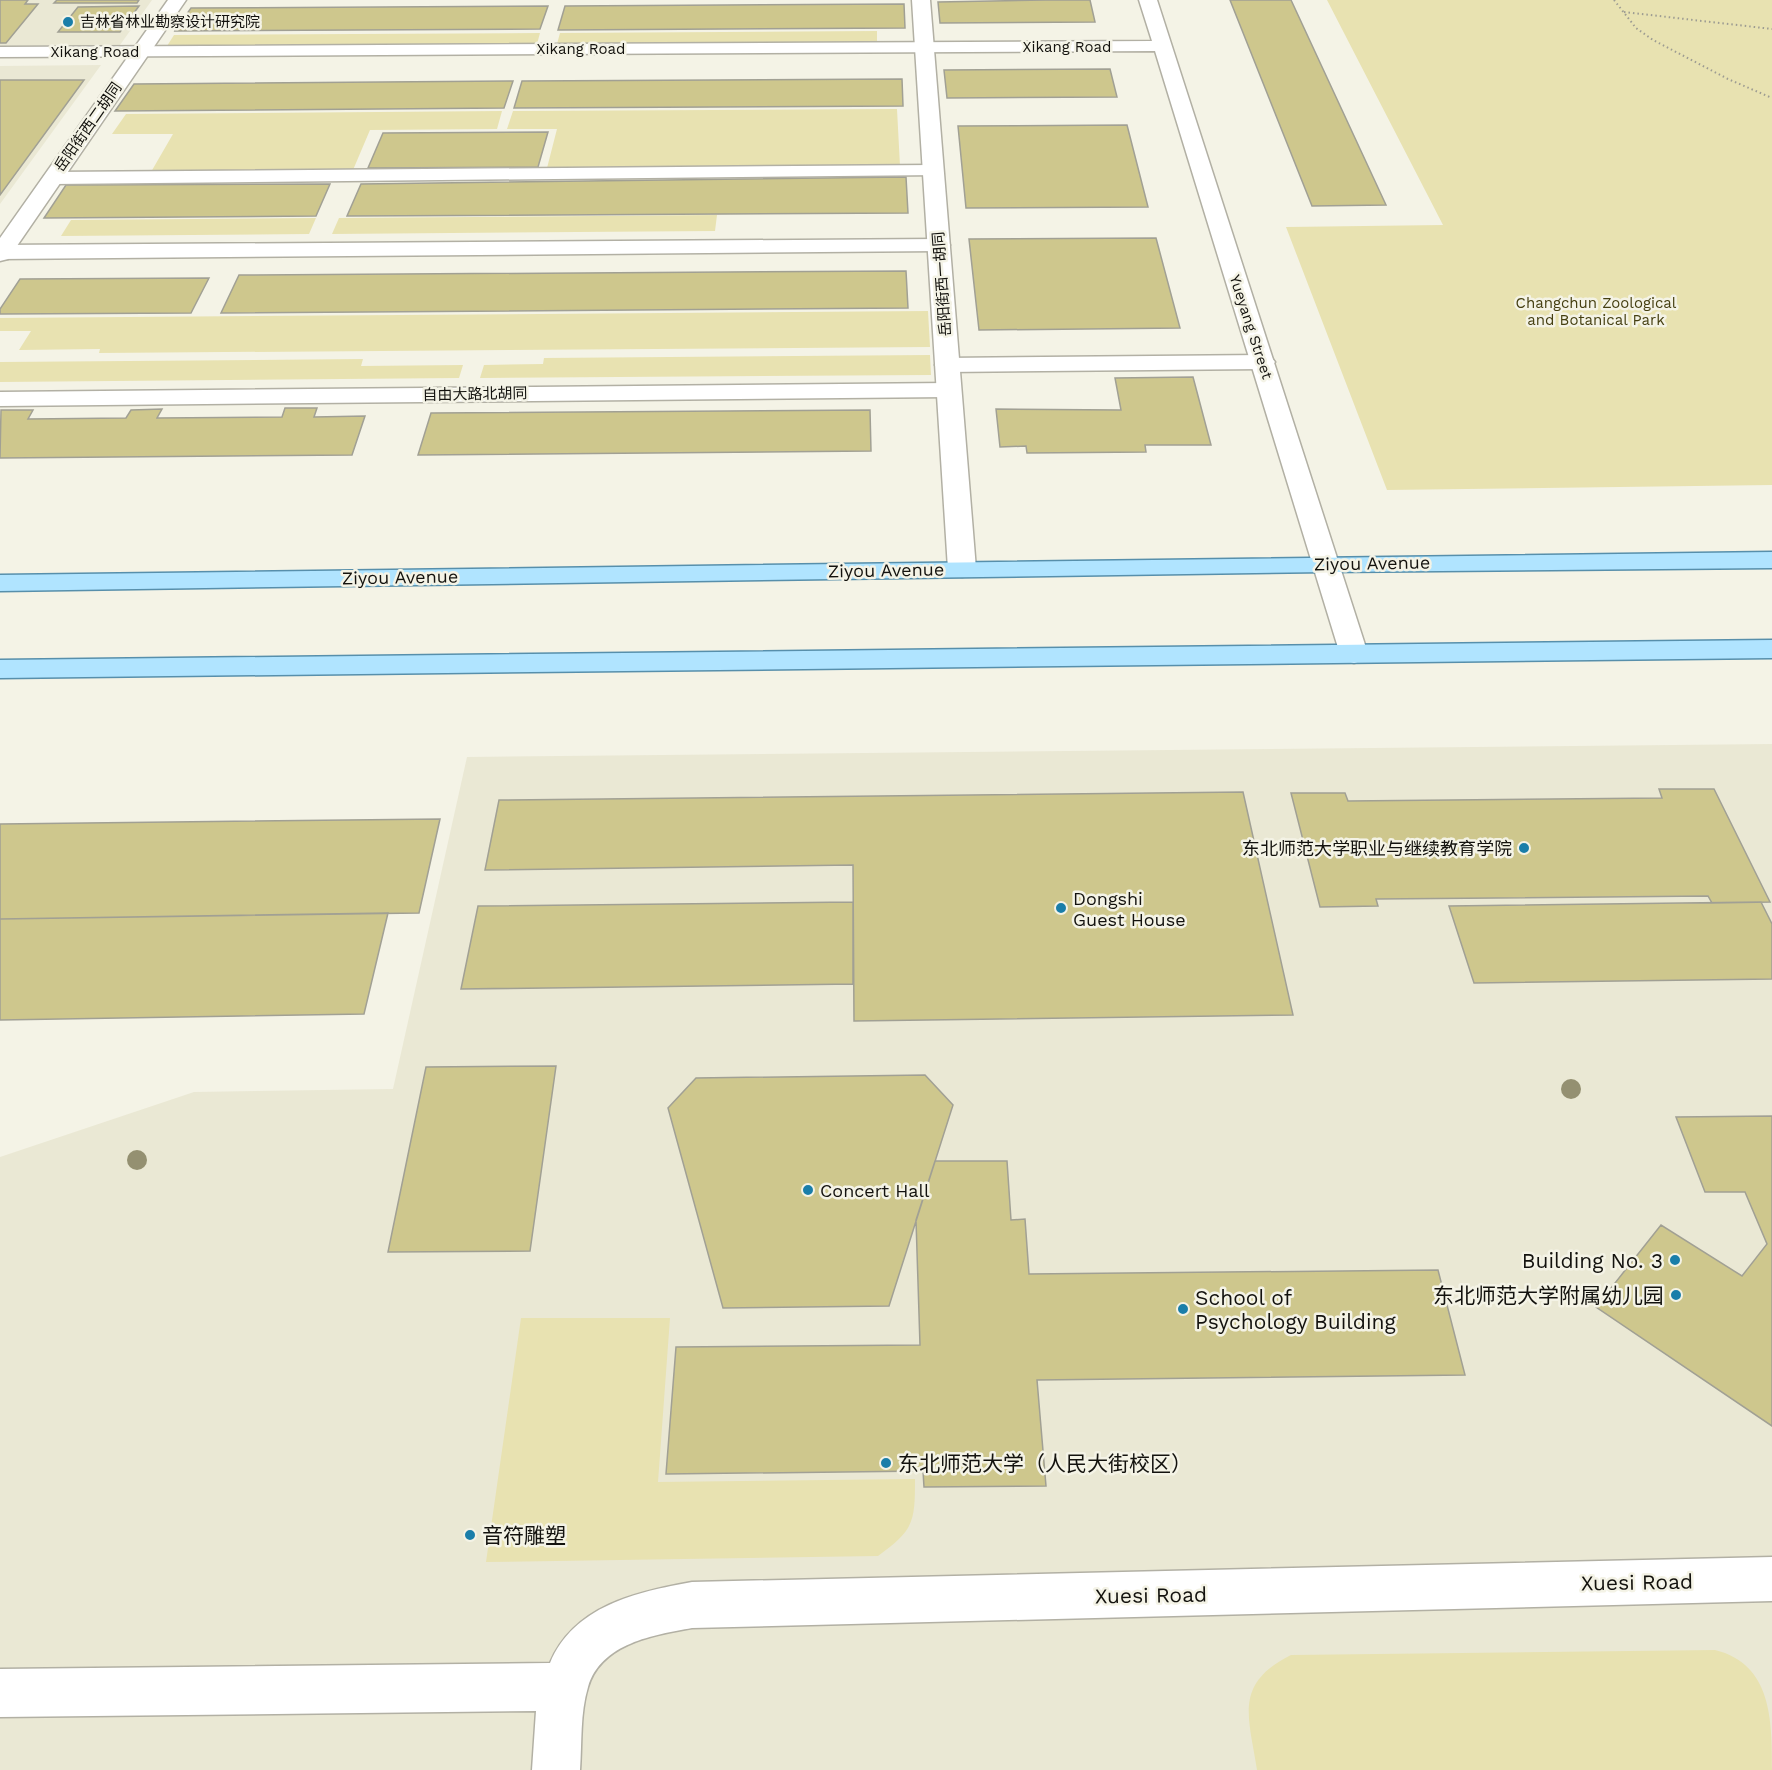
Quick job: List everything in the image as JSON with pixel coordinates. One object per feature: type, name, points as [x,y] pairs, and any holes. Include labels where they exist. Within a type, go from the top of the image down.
[{"type":"main road","name":"Ziyou Avenue","points":[[0,583],[1772,560]]},
{"type":"main road","points":[[0,669],[1772,649]]},
{"type":"street","name":"岳阳街西二胡同","points":[[0,253],[177,0]]},
{"type":"street","name":"岳阳街西一胡同","points":[[921,0],[962,569]]},
{"type":"street","name":"Yueyang Street","points":[[1148,0],[1354,654]]},
{"type":"street","name":"Xikang Road","points":[[0,52],[1163,46]]},
{"type":"street","points":[[53,178],[933,171]]},
{"type":"street","points":[[0,253],[939,245]]},
{"type":"street","points":[[948,365],[1263,362]]},
{"type":"street","name":"自由大路北胡同","points":[[0,399],[949,390]]},
{"type":"street","name":"Xuesi Road","points":[[556,1770],[564,1687],[579,1654],[612,1626],[643,1614],[692,1605],[1772,1579]]},
{"type":"street","points":[[0,1693],[564,1687]]},
{"type":"path","points":[[1614,0],[1636,28],[1653,40],[1728,79],[1772,98]]},
{"type":"path","points":[[1623,12],[1772,29]]},
{"type":"shaded area","name":"吉林省林业勘察设计研究院","points":[[0,0],[152,0],[120,45],[0,46]]},
{"type":"shaded area","points":[[101,65],[0,204],[0,66]]},
{"type":"shaded area","name":"东北师范大学（人民大街校区）","points":[[1772,744],[1772,1770],[0,1770],[0,1157],[194,1092],[393,1089],[467,757]]},
{"type":"green space","name":"Changchun Zoological and Botanical Park","points":[[1327,0],[1772,0],[1772,485],[1387,490],[1286,227],[1443,225]]},
{"type":"green space","points":[[877,31],[877,42],[557,44],[560,33]]},
{"type":"green space","points":[[540,33],[537,44],[167,46],[174,35]]},
{"type":"green space","points":[[897,109],[900,166],[547,168],[557,129],[507,129],[513,111]]},
{"type":"green space","points":[[502,111],[497,129],[370,130],[353,170],[151,172],[173,134],[112,134],[126,114]]},
{"type":"green space","points":[[717,215],[715,231],[332,234],[339,218]]},
{"type":"green space","points":[[316,218],[309,234],[61,236],[71,220]]},
{"type":"green space","points":[[928,311],[930,347],[99,353],[100,349],[19,350],[31,331],[0,331],[0,318]]},
{"type":"green space","points":[[930,355],[931,375],[480,378],[484,365],[543,364],[544,358]]},
{"type":"green space","points":[[363,359],[361,366],[463,365],[459,378],[0,382],[0,362]]},
{"type":"green space","points":[[521,1318],[670,1318],[658,1482],[915,1479],[913,1515],[906,1532],[878,1556],[486,1562]]},
{"type":"green space","points":[[1715,1650],[1734,1657],[1748,1668],[1758,1681],[1765,1696],[1769,1714],[1772,1770],[1257,1770],[1249,1718],[1249,1704],[1253,1690],[1260,1678],[1273,1666],[1291,1655]]},
{"type":"building","points":[[0,0],[28,0],[25,4],[38,4],[6,43],[0,43]]},
{"type":"building","points":[[57,0],[139,0],[137,3],[54,3]]},
{"type":"building","points":[[1090,0],[1095,22],[940,23],[938,2]]},
{"type":"building","points":[[1230,0],[1291,0],[1386,205],[1312,206]]},
{"type":"building","points":[[904,4],[905,28],[558,30],[565,6]]},
{"type":"building","points":[[139,6],[120,32],[58,32],[78,7]]},
{"type":"building","points":[[548,6],[540,29],[175,31],[191,8]]},
{"type":"building","points":[[1110,69],[1117,97],[947,98],[944,70]]},
{"type":"building","points":[[902,79],[903,106],[514,108],[522,81]]},
{"type":"building","points":[[0,80],[84,80],[0,195]]},
{"type":"building","points":[[513,81],[504,108],[115,111],[134,84]]},
{"type":"building","points":[[1127,125],[1148,207],[966,208],[958,126]]},
{"type":"building","points":[[548,132],[538,167],[368,168],[383,133]]},
{"type":"building","points":[[906,177],[908,213],[347,216],[361,184]]},
{"type":"building","points":[[330,184],[316,216],[44,218],[66,185]]},
{"type":"building","points":[[1156,238],[1180,328],[979,330],[969,239]]},
{"type":"building","points":[[906,271],[908,308],[221,313],[239,275]]},
{"type":"building","points":[[209,278],[191,313],[0,314],[0,309],[20,279]]},
{"type":"building","points":[[1193,377],[1211,445],[1145,445],[1146,452],[1027,453],[1026,446],[1000,447],[996,409],[1121,410],[1115,378]]},
{"type":"building","points":[[285,408],[317,408],[314,417],[365,416],[352,455],[0,458],[1,410],[33,410],[28,419],[126,418],[131,410],[162,409],[157,418],[282,417]]},
{"type":"building","points":[[870,410],[871,451],[418,455],[431,413]]},
{"type":"building","name":"东北师范大学职业与继续教育学院","points":[[1659,789],[1714,789],[1770,902],[1712,903],[1708,896],[1376,899],[1378,906],[1320,907],[1291,793],[1345,793],[1348,801],[1662,798]]},
{"type":"building","name":"Dongshi Guest House","points":[[1243,792],[1293,1015],[854,1021],[853,865],[485,870],[499,800]]},
{"type":"building","points":[[440,819],[419,913],[0,919],[0,824]]},
{"type":"building","points":[[853,902],[853,984],[461,989],[478,906]]},
{"type":"building","points":[[1761,902],[1772,924],[1772,979],[1474,983],[1449,906]]},
{"type":"building","points":[[388,913],[364,1014],[0,1020],[0,919]]},
{"type":"building","points":[[556,1066],[530,1251],[388,1252],[426,1067]]},
{"type":"building","name":"Concert Hall","points":[[925,1075],[953,1105],[889,1306],[723,1308],[668,1108],[696,1078]]},
{"type":"building","name":"Building No. 3","points":[[1772,1116],[1772,1426],[1596,1307],[1661,1225],[1742,1276],[1767,1244],[1745,1192],[1705,1192],[1676,1117]]},
{"type":"building","name":"School of Psychology Building","points":[[935,1161],[1007,1161],[1011,1220],[1025,1219],[1029,1274],[1438,1270],[1465,1375],[1037,1380],[1046,1486],[924,1487],[923,1471],[666,1474],[676,1347],[920,1345],[916,1220]]},
{"type":"place","name":"吉林省林业勘察设计研究院","points":[[68,22]]},
{"type":"place","name":"东北师范大学职业与继续教育学院","points":[[1524,848]]},
{"type":"place","name":"Dongshi Guest House","points":[[1061,908]]},
{"type":"place","name":"Concert Hall","points":[[808,1190]]},
{"type":"place","name":"Building No. 3","points":[[1675,1260]]},
{"type":"place","name":"东北师范大学附属幼儿园","points":[[1676,1295]]},
{"type":"place","name":"School of Psychology Building","points":[[1183,1309]]},
{"type":"place","name":"东北师范大学（人民大街校区）","points":[[886,1463]]},
{"type":"place","name":"音符雕塑","points":[[470,1535]]}]
